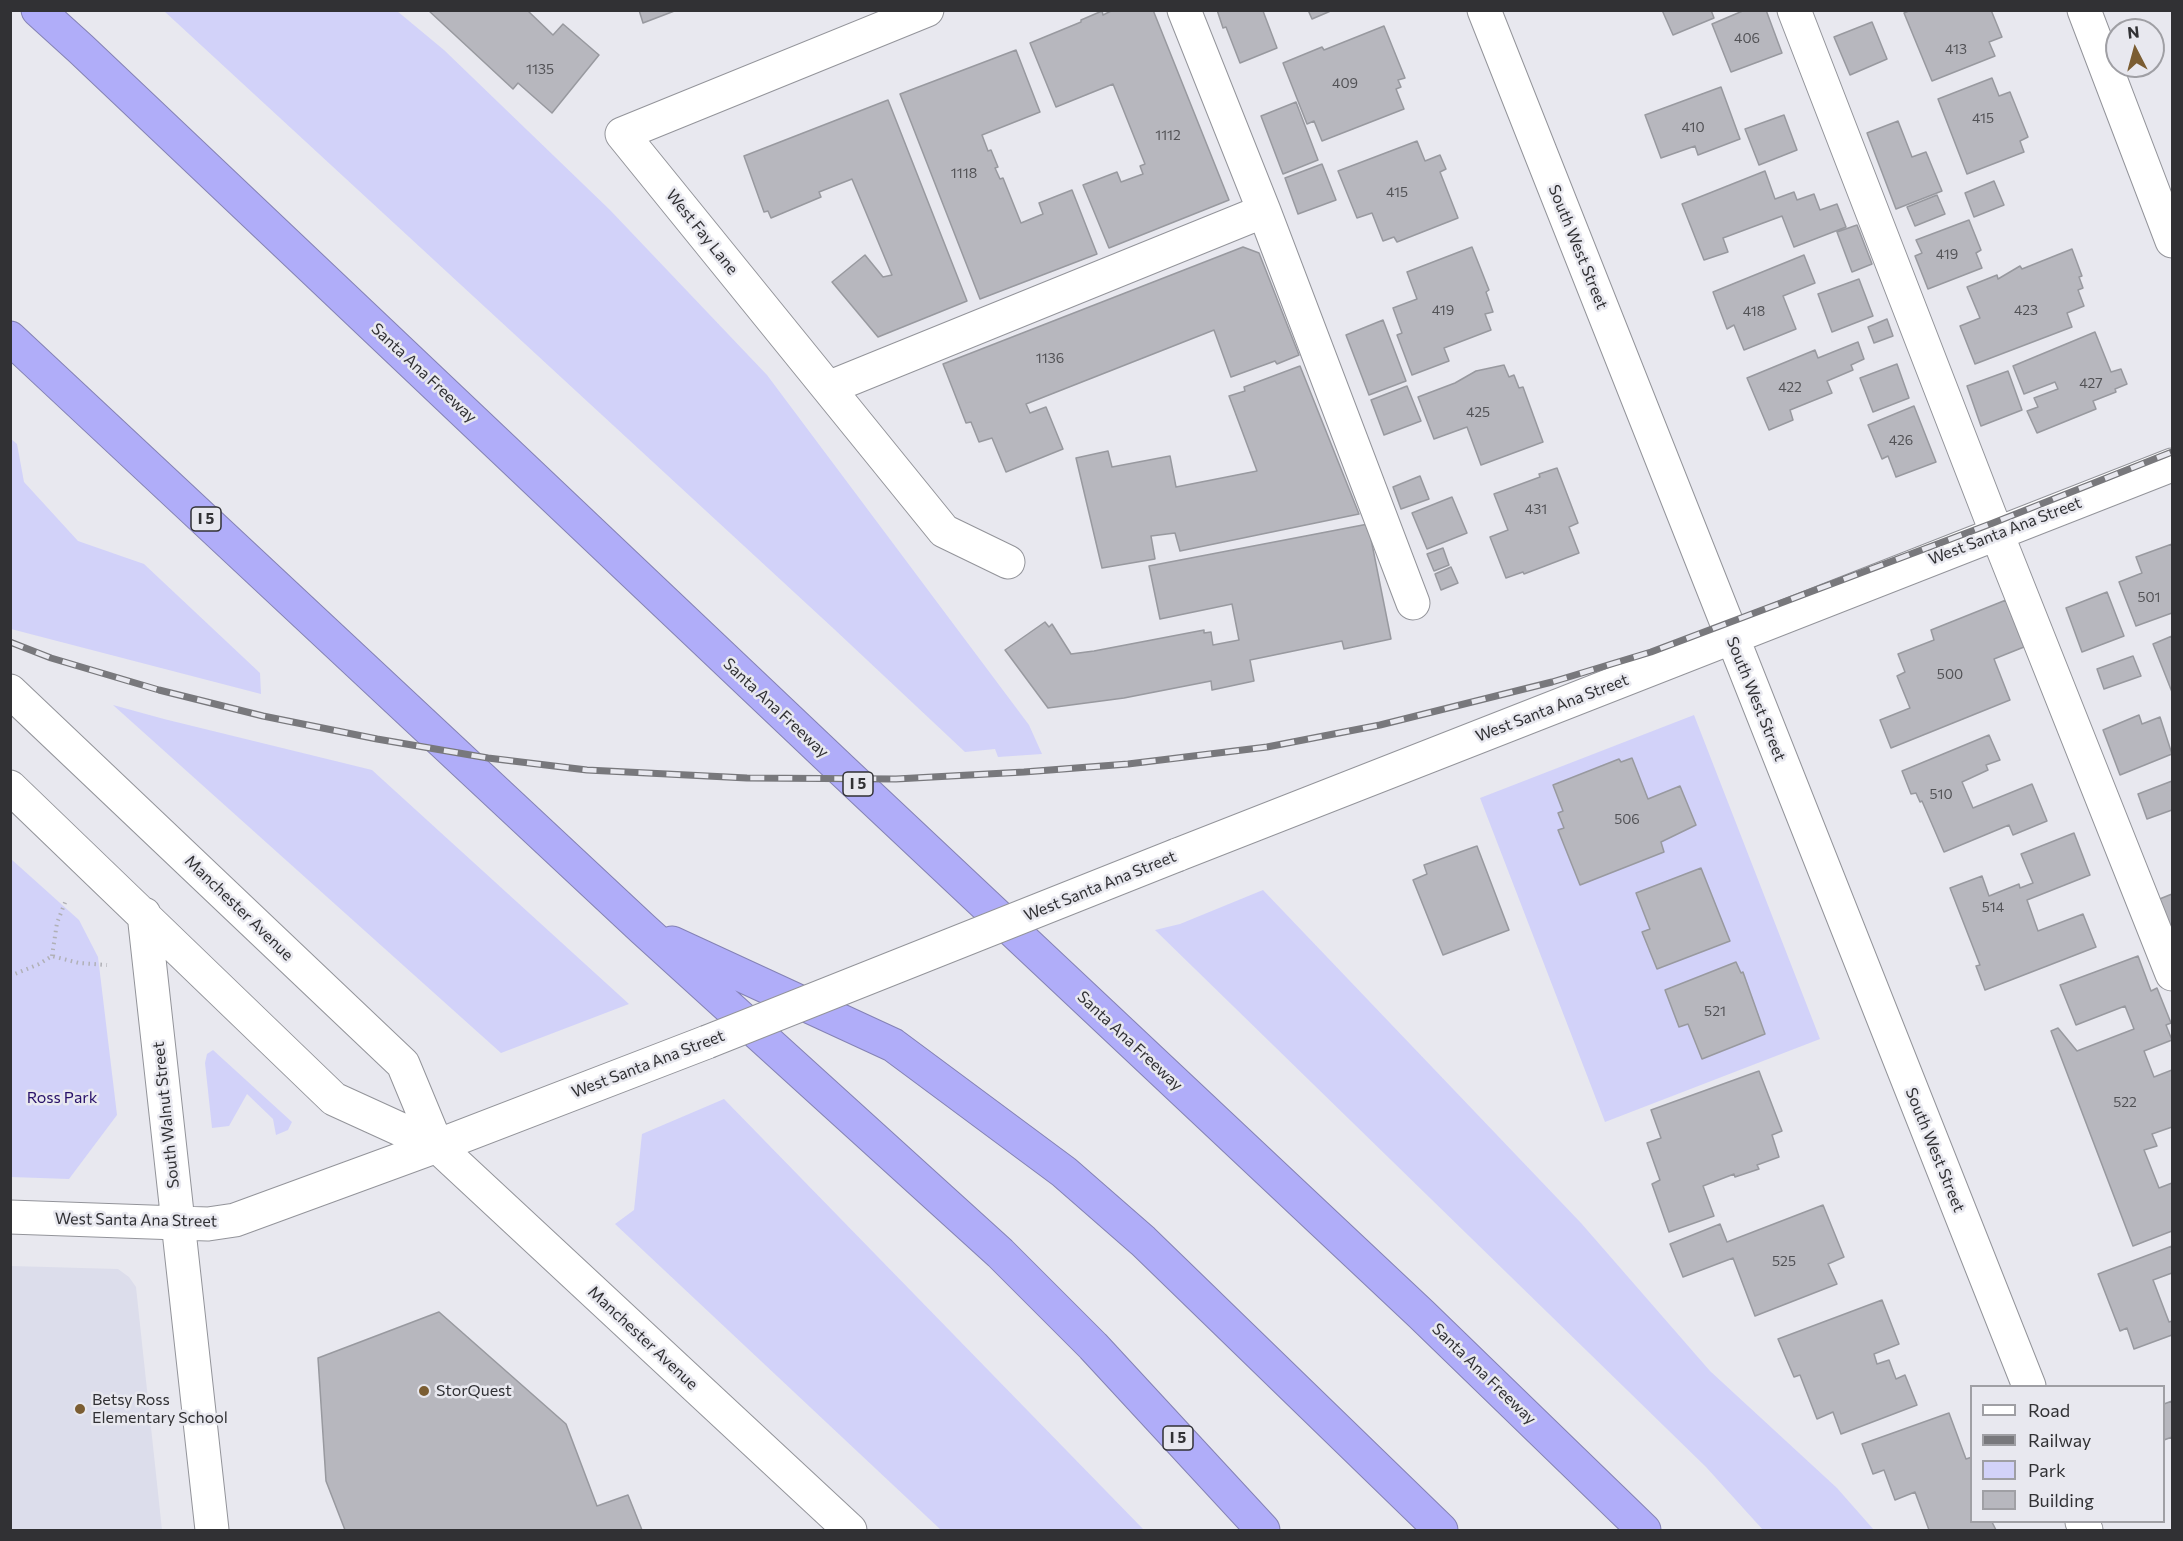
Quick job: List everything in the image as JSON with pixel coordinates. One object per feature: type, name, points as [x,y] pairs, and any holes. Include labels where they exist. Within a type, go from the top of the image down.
[{"type":"highway","name":"Santa Ana Freeway","points":[[38,10],[1421,1314],[1642,1527]]},
{"type":"highway","points":[[57,10],[81,49]]},
{"type":"highway","name":"I 5","points":[[10,338],[643,929],[1000,1252],[1093,1346],[1263,1530]]},
{"type":"highway","points":[[643,929],[893,1045],[1064,1172],[1143,1241],[1441,1530]]},
{"type":"street","name":"West Fay Lane","points":[[927,10],[622,134],[944,531],[1008,562]]},
{"type":"street","points":[[1184,10],[1264,211],[1413,603]]},
{"type":"street","name":"South West Street","points":[[1484,10],[2029,1385]]},
{"type":"street","points":[[1794,10],[1997,534],[2172,974]]},
{"type":"street","points":[[2084,10],[2172,241]]},
{"type":"street","points":[[828,388],[1264,211]]},
{"type":"street","name":"West Santa Ana Street","points":[[10,1217],[208,1224],[235,1220],[437,1146],[2172,465]]},
{"type":"street","name":"Manchester Avenue","points":[[10,691],[403,1064],[437,1146]]},
{"type":"street","name":"Manchester Avenue","points":[[10,787],[334,1099],[437,1146],[850,1530]]},
{"type":"street","name":"South Walnut Street","points":[[144,914],[212,1530]]},
{"type":"path","points":[[52,956],[57,923],[66,900]]},
{"type":"path","points":[[10,976],[52,956],[79,963],[107,965]]},
{"type":"shaded area","name":"Betsy Ross Elementary School","points":[[11,1266],[118,1269],[129,1277],[136,1287],[162,1530],[11,1530]]},
{"type":"green space","points":[[164,11],[397,11],[444,50],[610,210],[767,375],[1029,725],[1042,754],[998,757],[995,749],[965,752]]},
{"type":"green space","points":[[10,438],[17,444],[24,482],[78,541],[144,564],[260,673],[261,694],[11,629]]},
{"type":"green space","points":[[113,705],[372,770],[629,1004],[501,1053]]},
{"type":"green space","points":[[1694,715],[1820,1039],[1605,1122],[1480,798]]},
{"type":"green space","name":"Ross Park","points":[[11,859],[79,920],[98,957],[117,1115],[69,1179],[11,1177]]},
{"type":"green space","points":[[1263,890],[1581,1223],[1710,1371],[1837,1488],[1874,1530],[1763,1530],[1706,1467],[1155,930],[1180,924]]},
{"type":"green space","points":[[213,1050],[292,1122],[288,1130],[276,1135],[273,1119],[247,1094],[229,1126],[212,1128],[205,1063],[207,1054]]},
{"type":"green space","points":[[724,1099],[1144,1530],[941,1530],[615,1224],[634,1210],[642,1134]]},
{"type":"building","points":[[428,10],[527,10],[553,35],[563,24],[599,55],[552,113],[518,83],[513,89]]},
{"type":"building","points":[[639,10],[677,10],[643,23]]},
{"type":"building","points":[[1113,10],[1153,10],[1229,200],[1109,248],[1083,185],[1117,172],[1121,182],[1143,174],[1140,166],[1145,164],[1113,84],[1056,107],[1030,43],[1102,11],[1103,15]]},
{"type":"building","points":[[1217,10],[1264,10],[1277,48],[1240,63]]},
{"type":"building","points":[[1308,10],[1333,10],[1312,19]]},
{"type":"building","points":[[1662,10],[1711,10],[1714,18],[1673,35]]},
{"type":"building","points":[[1745,10],[1766,10],[1782,53],[1731,72],[1712,24]]},
{"type":"building","points":[[1911,10],[1991,10],[2002,37],[1989,42],[1995,56],[1932,81],[1904,13]]},
{"type":"building","points":[[1872,22],[1887,59],[1850,75],[1834,37]]},
{"type":"building","points":[[1384,26],[1405,78],[1398,80],[1401,87],[1396,89],[1404,109],[1322,141],[1314,121],[1307,124],[1283,63],[1322,47],[1324,50]]},
{"type":"building","points":[[1016,50],[1040,112],[982,135],[988,151],[991,150],[998,167],[995,168],[1000,179],[1003,178],[1021,223],[1043,214],[1039,203],[1072,190],[1097,254],[980,299],[900,94]]},
{"type":"building","points":[[1992,78],[1999,96],[2010,92],[2028,137],[2020,141],[2024,152],[1967,174],[1938,99]]},
{"type":"building","points":[[1721,87],[1740,139],[1698,155],[1695,146],[1661,158],[1645,115]]},
{"type":"building","points":[[888,100],[967,301],[878,337],[832,282],[865,255],[883,277],[892,275],[852,179],[819,192],[821,197],[771,218],[768,211],[764,212],[744,156]]},
{"type":"building","points":[[1296,102],[1318,160],[1283,174],[1261,116]]},
{"type":"building","points":[[1784,115],[1797,150],[1759,165],[1745,129]]},
{"type":"building","points":[[1898,121],[1912,157],[1926,152],[1942,191],[1896,209],[1867,133]]},
{"type":"building","points":[[1417,141],[1425,161],[1440,155],[1446,169],[1440,172],[1458,218],[1397,242],[1394,237],[1383,241],[1372,213],[1357,218],[1338,171]]},
{"type":"building","points":[[1322,164],[1336,200],[1298,214],[1285,178]]},
{"type":"building","points":[[1765,171],[1775,199],[1794,192],[1797,200],[1814,194],[1820,210],[1837,204],[1846,227],[1794,247],[1782,216],[1723,238],[1728,252],[1704,260],[1682,204]]},
{"type":"building","points":[[1994,181],[2004,205],[1974,217],[1965,193]]},
{"type":"building","points":[[1937,195],[1945,214],[1915,226],[1907,207]]},
{"type":"building","points":[[1969,220],[1981,250],[1976,253],[1982,268],[1928,289],[1915,256],[1922,253],[1916,240]]},
{"type":"building","points":[[1857,225],[1872,264],[1852,272],[1837,232]]},
{"type":"building","points":[[1243,247],[1259,253],[1299,355],[1231,377],[1214,330],[1026,404],[1030,413],[1046,407],[1063,449],[1006,472],[992,438],[979,442],[971,422],[966,423],[943,364]]},
{"type":"building","points":[[1472,247],[1489,290],[1486,292],[1493,312],[1485,314],[1491,330],[1444,348],[1449,361],[1412,375],[1397,335],[1402,333],[1393,308],[1417,299],[1407,272]]},
{"type":"building","points":[[2072,249],[2082,276],[2079,277],[2083,288],[2078,290],[2084,306],[2067,313],[2072,327],[1975,364],[1960,326],[1980,318],[1967,287],[1997,275],[1998,279],[2020,266],[2022,269]]},
{"type":"building","points":[[1804,255],[1815,283],[1783,296],[1796,329],[1744,350],[1734,325],[1727,329],[1713,292]]},
{"type":"building","points":[[1859,279],[1873,316],[1832,332],[1818,294]]},
{"type":"building","points":[[1887,319],[1893,336],[1874,343],[1868,327]]},
{"type":"building","points":[[1383,320],[1406,381],[1369,395],[1346,335]]},
{"type":"building","points":[[2095,332],[2111,372],[2121,369],[2127,384],[2115,389],[2116,392],[2093,401],[2096,409],[2037,433],[2027,411],[2038,407],[2034,398],[2058,389],[2055,382],[2024,394],[2013,366]]},
{"type":"building","points":[[1858,342],[1864,359],[1851,365],[1853,370],[1827,381],[1832,393],[1790,410],[1793,420],[1769,430],[1747,378],[1815,350],[1818,358]]},
{"type":"building","points":[[1897,364],[1909,398],[1873,412],[1860,378]]},
{"type":"building","points":[[1504,365],[1509,377],[1514,375],[1519,388],[1523,387],[1543,442],[1481,465],[1467,427],[1434,439],[1418,397],[1455,383],[1476,371]]},
{"type":"building","points":[[1300,366],[1359,514],[1180,551],[1175,533],[1151,536],[1155,559],[1102,568],[1076,458],[1108,451],[1112,467],[1170,456],[1176,487],[1257,471],[1229,396],[1245,391],[1244,387]]},
{"type":"building","points":[[2008,371],[2022,410],[1981,426],[1967,386]]},
{"type":"building","points":[[1407,386],[1421,421],[1384,435],[1371,400]]},
{"type":"building","points":[[1914,406],[1936,462],[1896,477],[1888,456],[1882,459],[1868,425]]},
{"type":"building","points":[[1557,468],[1578,523],[1569,527],[1579,553],[1524,574],[1523,572],[1506,578],[1490,537],[1508,530],[1494,494],[1540,477],[1539,474]]},
{"type":"building","points":[[1420,476],[1429,499],[1401,509],[1393,487]]},
{"type":"building","points":[[1452,497],[1467,533],[1427,549],[1412,513]]},
{"type":"building","points":[[1368,524],[1391,639],[1344,649],[1342,641],[1250,660],[1254,681],[1212,690],[1211,681],[1124,698],[1048,708],[1005,650],[1045,622],[1049,627],[1052,624],[1071,654],[1204,630],[1204,633],[1211,632],[1213,645],[1239,640],[1232,604],[1160,619],[1149,566]]},
{"type":"building","points":[[2172,544],[2172,613],[2136,626],[2119,582],[2142,573],[2136,557]]},
{"type":"building","points":[[1443,548],[1449,565],[1434,571],[1427,554]]},
{"type":"building","points":[[1451,567],[1458,583],[1441,590],[1435,574]]},
{"type":"building","points":[[2107,592],[2124,636],[2082,652],[2066,608]]},
{"type":"building","points":[[2006,600],[2024,647],[1994,659],[2010,700],[1891,748],[1880,720],[1910,708],[1897,676],[1905,672],[1898,654],[1934,640],[1931,630]]},
{"type":"building","points":[[2172,636],[2172,692],[2153,644]]},
{"type":"building","points":[[2133,656],[2141,676],[2104,689],[2097,669]]},
{"type":"building","points":[[2139,715],[2142,724],[2160,717],[2172,754],[2120,775],[2103,730]]},
{"type":"building","points":[[1989,735],[2000,760],[1986,765],[1988,770],[1962,782],[1973,808],[2032,784],[2047,821],[2013,835],[2009,825],[1944,852],[1922,801],[1920,802],[1916,793],[1911,794],[1902,771]]},
{"type":"building","points":[[1632,758],[1648,799],[1680,786],[1696,825],[1661,842],[1664,852],[1580,885],[1558,830],[1564,828],[1558,813],[1563,811],[1553,785],[1619,759],[1621,762]]},
{"type":"building","points":[[2172,781],[2172,810],[2147,819],[2138,794]]},
{"type":"building","points":[[2074,833],[2090,875],[2027,900],[2038,931],[2083,914],[2096,947],[1985,990],[1976,966],[1980,965],[1950,888],[1982,876],[1989,896],[2019,884],[2020,888],[2033,883],[2021,854]]},
{"type":"building","points":[[1477,846],[1509,930],[1443,955],[1413,880],[1427,874],[1424,865]]},
{"type":"building","points":[[1701,868],[1730,941],[1657,969],[1642,932],[1650,929],[1636,893]]},
{"type":"building","points":[[2172,894],[2172,933],[2157,900]]},
{"type":"building","points":[[2138,956],[2151,991],[2157,988],[2171,1023],[2166,1025],[2172,1040],[2144,1051],[2154,1077],[2172,1070],[2172,1127],[2152,1134],[2157,1146],[2144,1150],[2159,1188],[2172,1183],[2172,1231],[2133,1246],[2051,1031],[2058,1028],[2077,1051],[2134,1029],[2125,1006],[2076,1025],[2060,985]]},
{"type":"building","points":[[1736,962],[1741,973],[1743,972],[1765,1034],[1702,1059],[1688,1024],[1679,1027],[1665,990]]},
{"type":"building","points":[[1759,1071],[1782,1131],[1772,1135],[1779,1157],[1757,1165],[1759,1169],[1735,1177],[1734,1174],[1703,1186],[1714,1216],[1669,1232],[1652,1184],[1660,1180],[1647,1143],[1661,1138],[1651,1110]]},
{"type":"building","points":[[1823,1205],[1844,1257],[1828,1264],[1837,1284],[1755,1316],[1733,1258],[1683,1277],[1670,1244],[1720,1224],[1727,1242]]},
{"type":"building","points":[[2172,1246],[2172,1273],[2153,1280],[2169,1322],[2172,1321],[2172,1335],[2134,1349],[2127,1328],[2120,1331],[2098,1274]]},
{"type":"building","points":[[1882,1300],[1899,1344],[1874,1354],[1877,1364],[1889,1360],[1896,1379],[1905,1375],[1917,1405],[1841,1434],[1833,1412],[1817,1419],[1800,1375],[1794,1377],[1778,1339]]},
{"type":"building","name":"StorQuest","points":[[439,1312],[566,1424],[597,1506],[628,1495],[642,1530],[345,1530],[326,1481],[318,1358]]},
{"type":"building","points":[[2172,1401],[2172,1437],[2165,1440],[2165,1404]]},
{"type":"building","points":[[1949,1413],[1966,1459],[1970,1458],[1970,1523],[1992,1523],[1996,1530],[1929,1530],[1915,1492],[1895,1500],[1884,1470],[1873,1474],[1862,1444]]},
{"type":"railway","points":[[10,642],[51,658],[159,690],[263,716],[488,758],[587,770],[747,778],[896,779],[1128,764],[1267,747],[1380,725],[1552,682],[1651,652],[1993,523],[2172,452]]},
{"type":"place","name":"StorQuest","points":[[424,1391]]},
{"type":"place","name":"Betsy Ross Elementary School","points":[[80,1409]]}]
